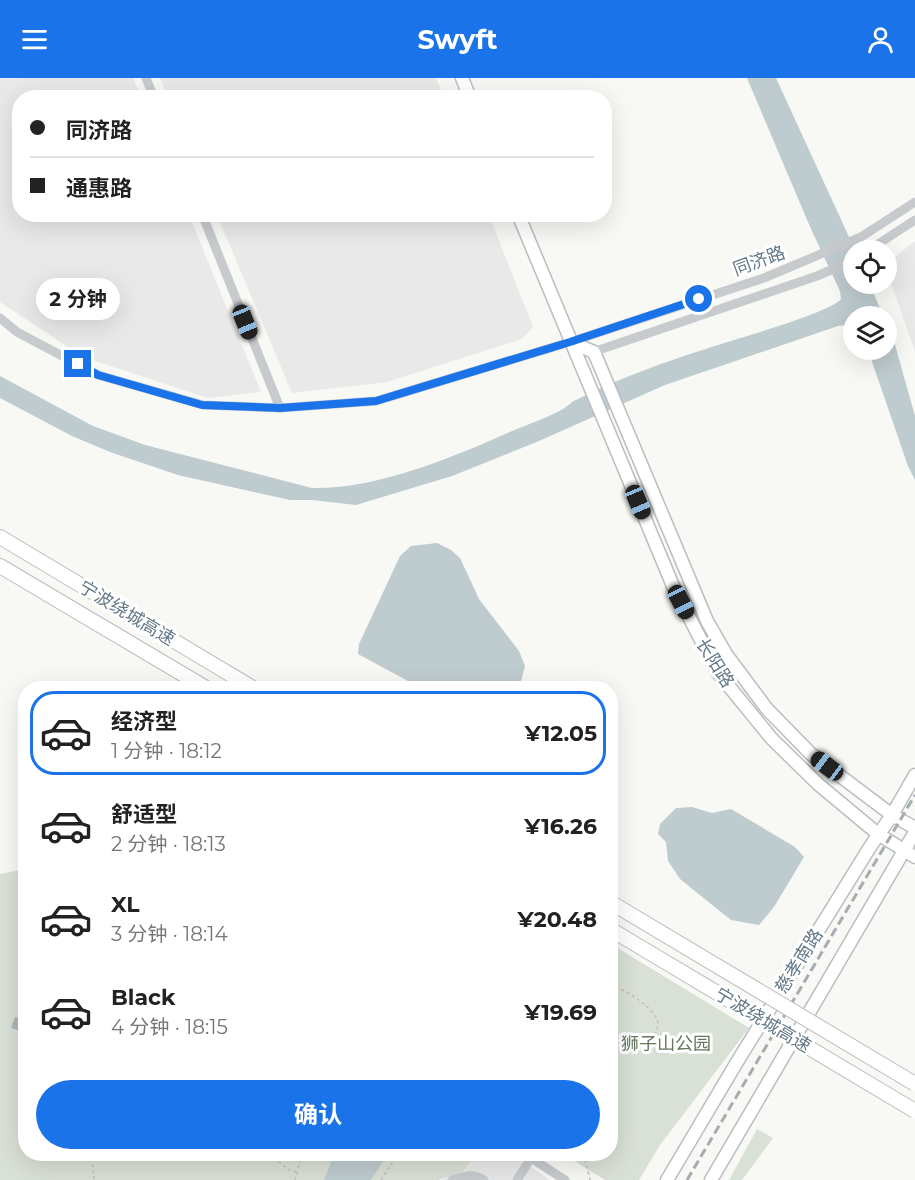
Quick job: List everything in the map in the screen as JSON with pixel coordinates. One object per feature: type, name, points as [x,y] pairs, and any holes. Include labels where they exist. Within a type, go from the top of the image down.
[{"type":"highway","name":"宁波绕城高速","points":[[0,537],[241,681]]},
{"type":"highway","name":"宁波绕城高速","points":[[0,566],[194,681]]},
{"type":"highway","name":"宁波绕城高速","points":[[618,907],[915,1084]]},
{"type":"highway","name":"宁波绕城高速","points":[[618,934],[915,1111]]},
{"type":"main road","name":"长阳路","points":[[521,222],[673,586],[718,673],[772,739],[818,784],[878,834],[910,853]]},
{"type":"main road","points":[[570,342],[594,352]]},
{"type":"main road","name":"长阳路","points":[[594,352],[707,621],[726,654],[767,710],[811,754],[915,830]]},
{"type":"main road","name":"慈孝南路","points":[[667,1180],[737,1062],[915,775]]},
{"type":"main road","name":"慈孝南路","points":[[711,1180],[910,853],[915,830]]},
{"type":"street","name":"同济路","points":[[0,318],[17,332],[98,375],[202,405],[280,408],[376,401],[570,342],[764,278],[859,239],[915,202]]},
{"type":"street","points":[[884,240],[915,220]]},
{"type":"street","points":[[204,222],[280,408]]},
{"type":"street","name":"同济路","points":[[576,356],[594,352],[828,272],[843,265]]},
{"type":"street","points":[[517,1180],[529,1161]]},
{"type":"street","points":[[536,1161],[564,1180]]},
{"type":"street","points":[[452,1180],[476,1175],[484,1180]]},
{"type":"path","points":[[618,988],[631,994],[651,1011],[658,1022],[657,1030],[640,1048],[618,1047]]},
{"type":"path","points":[[90,1161],[93,1166],[94,1180]]},
{"type":"path","points":[[278,1161],[289,1170],[296,1172]]},
{"type":"path","points":[[295,1180],[300,1161]]},
{"type":"path","points":[[381,1180],[393,1161]]},
{"type":"path","points":[[586,1161],[590,1180]]},
{"type":"shaded area","points":[[0,78],[133,78],[138,90],[12,90],[12,222],[192,222],[261,392],[208,398],[83,357],[0,302]]},
{"type":"shaded area","points":[[160,78],[436,78],[441,90],[165,90]]},
{"type":"shaded area","points":[[747,78],[776,78],[850,240],[843,240],[843,294],[874,294],[879,306],[843,306],[843,325],[665,385],[539,441],[452,476],[356,505],[290,500],[178,475],[110,452],[72,436],[0,398],[0,376],[93,426],[145,445],[312,488],[363,483],[440,461],[551,415],[576,400],[642,371],[780,326],[833,305],[841,299],[840,291]]},
{"type":"shaded area","points":[[220,222],[492,222],[533,327],[522,339],[387,382],[292,393]]},
{"type":"shaded area","points":[[915,241],[915,351],[895,294],[897,294],[897,255]]},
{"type":"shaded area","points":[[897,352],[915,416],[915,480],[908,466],[871,360],[897,360]]},
{"type":"shaded area","points":[[437,543],[460,558],[479,599],[519,651],[525,666],[521,681],[408,681],[358,654],[359,644],[400,556],[411,546]]},
{"type":"shaded area","points":[[692,807],[712,813],[731,809],[795,847],[804,857],[774,907],[759,925],[731,920],[680,879],[668,861],[666,842],[658,834],[660,824],[676,808]]},
{"type":"shaded area","points":[[332,1161],[383,1161],[371,1180],[324,1180]]},
{"type":"shaded area","points":[[473,1161],[522,1161],[550,1180],[440,1180],[464,1172]]},
{"type":"green space","points":[[18,870],[18,1161],[472,1161],[463,1172],[438,1180],[0,1180],[0,874]]},
{"type":"green space","name":"狮子山公园","points":[[618,948],[749,1028],[660,1145],[639,1180],[605,1180],[574,1161],[618,1161]]},
{"type":"green space","points":[[757,1129],[773,1138],[742,1180],[729,1180]]},
{"type":"building","points":[[15,1017],[18,1018],[18,1030],[11,1028]]},
{"type":"railway","points":[[687,1180],[915,795]]},
{"type":"route","points":[[78,364],[98,375],[202,405],[280,408],[376,401],[570,342],[699,299]]}]
